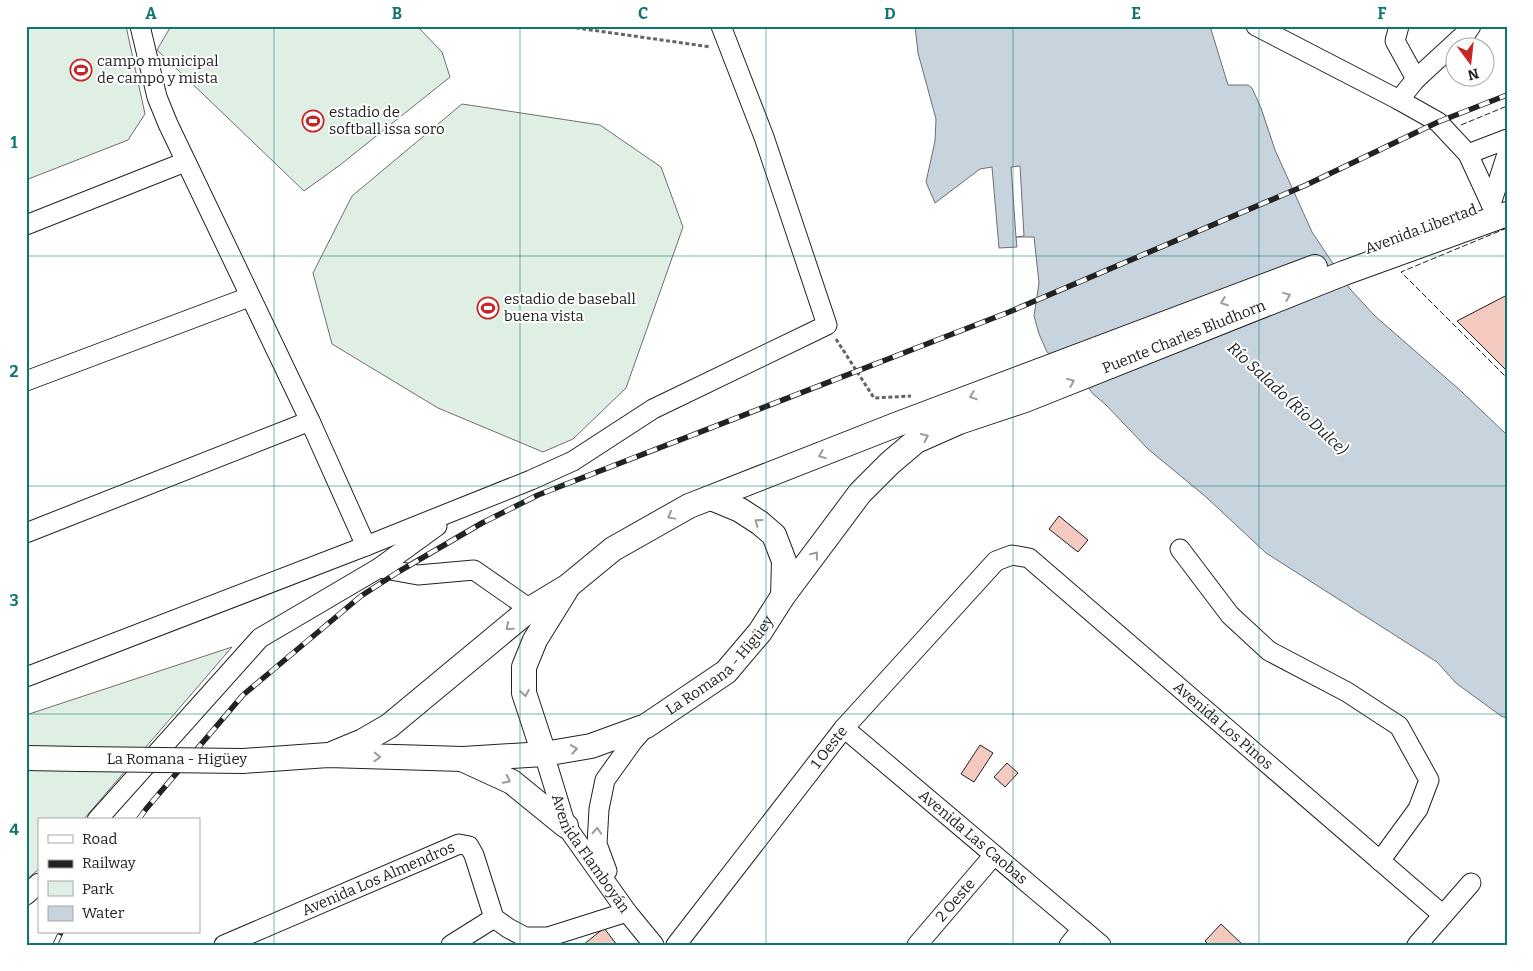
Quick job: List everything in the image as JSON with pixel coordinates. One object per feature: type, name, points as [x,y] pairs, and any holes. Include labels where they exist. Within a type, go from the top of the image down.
[{"type":"main road","name":"Avenida Libertad","points":[[1340,266],[1502,205]]},
{"type":"main road","name":"Puente Charles Bludhorn","points":[[1022,390],[1340,266]]},
{"type":"main road","name":"La Romana - Higüey","points":[[328,755],[362,741],[390,726],[530,609],[568,586],[613,549],[689,506],[898,424],[1022,390]]},
{"type":"main road","name":"La Romana - Higüey","points":[[26,758],[243,760],[328,755],[463,759],[544,754],[591,746],[646,726],[726,672],[760,632],[783,596],[860,493],[890,463],[916,441],[959,422],[1022,390]]},
{"type":"main road","points":[[711,498],[740,510],[774,535],[784,561],[783,596]]},
{"type":"main road","points":[[544,754],[524,693],[524,668],[535,640],[568,586]]},
{"type":"main road","points":[[463,759],[512,782],[566,826]]},
{"type":"street","points":[[26,676],[458,510],[574,461],[653,409],[827,325],[764,137],[721,26]]},
{"type":"street","points":[[1256,26],[1438,122],[1468,154],[1502,205]]},
{"type":"street","points":[[1399,26],[1395,41],[1416,79]]},
{"type":"street","points":[[1399,100],[1416,79],[1467,32],[1470,26]]},
{"type":"street","points":[[145,30],[157,97],[185,162],[310,421],[366,546]]},
{"type":"street","points":[[1468,154],[1507,139]]},
{"type":"street","points":[[1502,205],[1507,154]]},
{"type":"street","points":[[26,225],[185,162]]},
{"type":"street","points":[[26,381],[249,297]]},
{"type":"street","points":[[26,533],[310,421]]},
{"type":"street","points":[[99,818],[260,638],[379,568],[458,510]]},
{"type":"street","points":[[1180,549],[1230,615],[1269,651],[1347,692],[1399,726],[1429,780],[1418,810],[1380,861]]},
{"type":"street","name":"Avenida Los Pinos","points":[[996,561],[1012,555],[1029,558],[1443,915]]},
{"type":"street","name":"1 Oeste","points":[[676,945],[844,728],[996,561]]},
{"type":"street","points":[[379,568],[418,575],[474,570],[530,609]]},
{"type":"street","points":[[615,894],[597,844],[599,809],[605,780],[646,726]]},
{"type":"street","name":"Avenida Las Caobas","points":[[844,728],[1101,945]]},
{"type":"street","name":"Avenida Flamboyán","points":[[544,754],[566,826],[627,912],[654,945]]},
{"type":"street","name":"Avenida Los Almendros","points":[[224,945],[459,844],[468,846],[474,855],[494,918]]},
{"type":"street","name":"2 Oeste","points":[[917,945],[994,855]]},
{"type":"street","points":[[1417,945],[1471,883]]},
{"type":"street","points":[[26,895],[38,884]]},
{"type":"street","points":[[452,945],[494,918],[525,937],[548,937],[627,912]]},
{"type":"street","points":[[1069,945],[1082,929]]},
{"type":"path","points":[[563,26],[730,50]]},
{"type":"path","points":[[827,325],[874,398]]},
{"type":"green space","name":"campo municipal de campo y mista","points":[[26,26],[126,26],[145,114],[128,140],[26,180]]},
{"type":"green space","name":"estadio de softball issa soro","points":[[171,26],[417,26],[442,52],[450,77],[340,165],[304,191],[157,50]]},
{"type":"green space","name":"estadio de baseball buena vista","points":[[462,104],[600,125],[661,167],[683,227],[626,388],[573,439],[543,452],[438,408],[332,344],[313,273],[352,196]]},
{"type":"green space","points":[[232,647],[85,818],[38,818],[38,870],[26,880],[26,715]]},
{"type":"water","name":"Río Salado (Río Dulce)","points":[[915,26],[1210,26],[1228,85],[1248,85],[1252,88],[1275,150],[1312,232],[1350,289],[1375,316],[1461,391],[1507,435],[1507,718],[1501,716],[1456,683],[1437,662],[1266,553],[1206,497],[1148,449],[1093,394],[1084,382],[1047,352],[1034,316],[1039,283],[1034,237],[1016,237],[1017,247],[999,248],[992,167],[980,169],[935,203],[926,182],[935,141],[936,119],[918,53]]},
{"type":"pier","points":[[1020,166],[1024,236],[1016,237],[1011,167]]},
{"type":"building","points":[[1507,295],[1507,371],[1457,321]]},
{"type":"building","points":[[1059,516],[1088,540],[1078,552],[1049,529]]},
{"type":"building","points":[[980,745],[993,753],[974,782],[961,774]]},
{"type":"building","points":[[1007,763],[1018,773],[1005,787],[994,777]]},
{"type":"building","points":[[1221,924],[1243,945],[1209,945],[1205,941]]},
{"type":"building","points":[[604,928],[617,945],[583,945]]},
{"type":"railway","points":[[139,818],[243,695],[361,596],[482,523],[538,495],[1009,312],[1306,185],[1438,122],[1507,95]]},
{"type":"railway","points":[[55,945],[60,934]]},
{"type":"fence","points":[[1461,125],[1507,106]]},
{"type":"fence","points":[[1507,228],[1401,272],[1507,378]]},
{"type":"place","name":"campo municipal de campo y mista","points":[[81,70]]},
{"type":"place","name":"estadio de softball issa soro","points":[[313,121]]},
{"type":"place","name":"estadio de baseball buena vista","points":[[488,308]]}]
